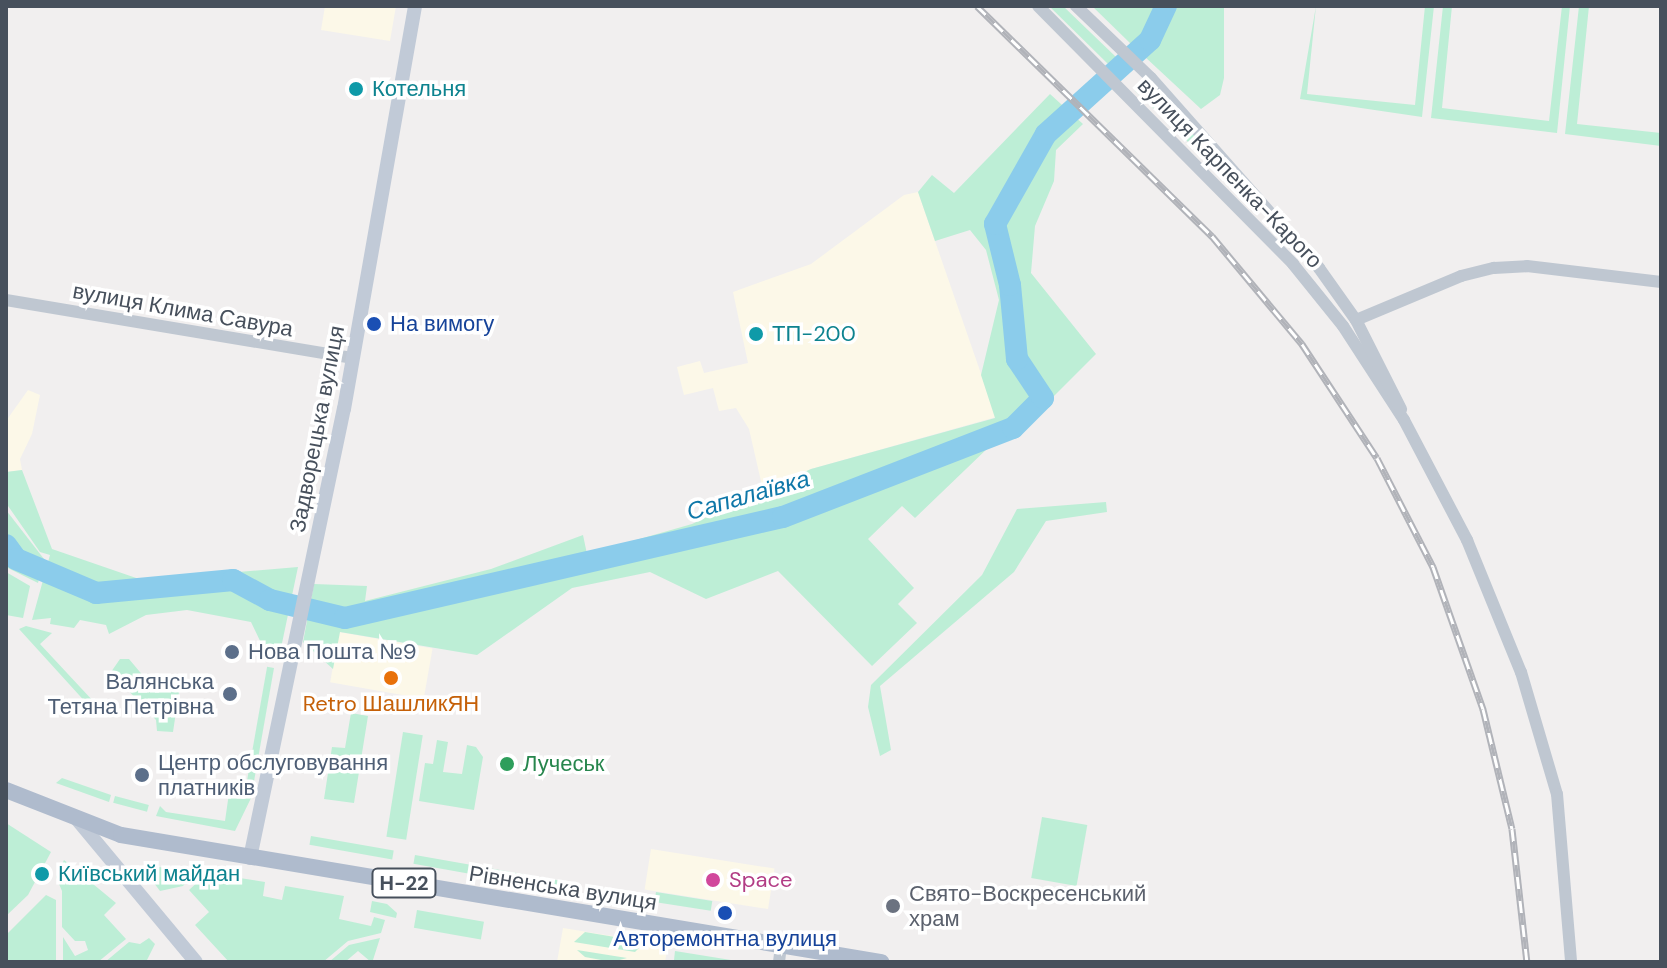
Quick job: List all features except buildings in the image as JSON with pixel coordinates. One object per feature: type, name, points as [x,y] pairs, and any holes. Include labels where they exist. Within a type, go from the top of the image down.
[{"type":"main road","name":"Задворецька вулиця","points":[[250,858],[353,358],[415,6]]},
{"type":"main road","name":"Н-22","points":[[6,790],[76,818]]},
{"type":"main road","name":"Рівненська вулиця","points":[[76,818],[96,827],[250,858],[780,954],[881,962]]},
{"type":"main road","points":[[76,818],[196,962]]},
{"type":"street","name":"вулиця Карпенка-Карого","points":[[1038,6],[1200,165],[1343,326],[1404,420],[1467,540],[1521,672],[1557,794],[1571,962]]},
{"type":"street","name":"вулиця Карпенка-Карого","points":[[1076,6],[1151,78],[1279,219],[1356,320],[1396,392],[1404,420]]},
{"type":"street","points":[[1200,165],[1216,150]]},
{"type":"street","points":[[1356,320],[1461,276],[1494,268],[1527,266],[1661,282]]},
{"type":"street","name":"вулиця Клима Савура","points":[[6,300],[353,358]]},
{"type":"shaded area","points":[[325,6],[396,6],[390,41],[321,30]]},
{"type":"shaded area","points":[[918,192],[996,417],[811,469],[763,490],[749,429],[736,408],[719,411],[713,388],[684,395],[677,367],[700,361],[704,373],[748,363],[733,292],[811,264],[904,195]]},
{"type":"shaded area","points":[[28,390],[40,395],[32,434],[20,459],[22,470],[6,472],[6,421]]},
{"type":"shaded area","points":[[339,632],[433,648],[424,699],[330,682]]},
{"type":"shaded area","points":[[651,849],[774,869],[768,909],[645,889]]},
{"type":"shaded area","points":[[563,928],[668,945],[665,962],[557,962]]},
{"type":"green space","points":[[1049,6],[1063,6],[1116,57],[1108,64]]},
{"type":"green space","points":[[1092,6],[1157,6],[1143,35],[1132,45]]},
{"type":"green space","points":[[1174,6],[1224,6],[1224,78],[1220,95],[1201,109],[1144,56],[1156,45]]},
{"type":"green space","points":[[1316,6],[1307,94],[1415,105],[1425,6],[1434,6],[1422,117],[1300,99]]},
{"type":"green space","points":[[1443,6],[1452,6],[1442,108],[1549,121],[1562,6],[1570,6],[1557,133],[1431,118]]},
{"type":"green space","points":[[1579,6],[1589,6],[1577,124],[1661,133],[1661,146],[1565,134]]},
{"type":"green space","points":[[1141,84],[1209,150],[1203,156],[1135,90]]},
{"type":"green space","points":[[1050,94],[1083,124],[1056,150],[1054,181],[1035,226],[1031,273],[1096,354],[1011,439],[991,445],[915,518],[902,506],[868,539],[914,588],[898,604],[917,623],[872,666],[778,571],[706,599],[650,572],[572,588],[477,655],[340,632],[333,669],[303,642],[314,584],[367,586],[365,601],[491,569],[583,535],[587,554],[692,524],[811,469],[995,418],[981,375],[999,300],[986,250],[970,230],[935,241],[918,192],[932,175],[954,193]]},
{"type":"green space","points":[[22,470],[52,549],[142,580],[298,567],[281,648],[262,645],[251,622],[187,610],[146,615],[109,634],[106,625],[80,620],[74,628],[50,624],[51,618],[32,620],[50,555],[40,552],[6,503],[6,472]]},
{"type":"green space","points":[[1106,502],[1107,512],[1046,521],[1014,572],[880,686],[891,750],[880,756],[868,707],[871,685],[982,575],[1017,509]]},
{"type":"green space","points":[[6,510],[44,559],[43,564],[20,555],[6,539]]},
{"type":"green space","points":[[6,552],[18,566],[41,571],[38,583],[6,567]]},
{"type":"green space","points":[[6,572],[30,586],[23,618],[6,615]]},
{"type":"green space","points":[[26,626],[52,633],[40,644],[94,702],[89,706],[19,629]]},
{"type":"green space","points":[[120,659],[129,659],[150,684],[179,692],[173,732],[157,731],[156,720],[111,672]]},
{"type":"green space","points":[[267,667],[274,668],[252,792],[245,791]]},
{"type":"green space","points":[[351,713],[368,716],[354,803],[324,799],[332,747],[345,748]]},
{"type":"green space","points":[[403,732],[423,735],[406,840],[386,837]]},
{"type":"green space","points":[[437,740],[448,742],[443,772],[462,774],[467,745],[476,747],[483,757],[474,810],[419,801],[425,763],[433,764]]},
{"type":"green space","points":[[62,778],[111,795],[109,802],[56,783]]},
{"type":"green space","points":[[229,793],[252,796],[235,831],[156,816],[160,806],[166,812],[225,821]]},
{"type":"green space","points":[[115,796],[149,805],[147,812],[113,803]]},
{"type":"green space","points":[[1042,817],[1087,825],[1077,886],[1031,878]]},
{"type":"green space","points":[[6,823],[51,852],[28,895],[6,916]]},
{"type":"green space","points":[[311,836],[394,851],[392,859],[309,845]]},
{"type":"green space","points":[[415,855],[579,884],[578,893],[413,864]]},
{"type":"green space","points":[[64,860],[116,903],[104,915],[126,939],[98,962],[63,962],[63,937],[75,956],[88,950],[85,941],[75,941],[62,927],[62,891],[56,877]]},
{"type":"green space","points":[[159,867],[192,871],[192,876],[183,886],[160,891],[151,879]]},
{"type":"green space","points":[[220,875],[265,882],[263,896],[282,900],[285,886],[344,896],[339,919],[371,926],[374,917],[385,920],[381,933],[348,941],[323,962],[229,962],[195,925],[209,912],[189,890],[202,878]]},
{"type":"green space","points":[[597,888],[647,897],[646,906],[595,897]]},
{"type":"green space","points":[[656,892],[712,901],[711,911],[654,902]]},
{"type":"green space","points":[[46,895],[56,900],[56,962],[6,962],[6,935]]},
{"type":"green space","points":[[372,901],[387,904],[397,913],[396,918],[370,912]]},
{"type":"green space","points":[[417,910],[484,922],[481,940],[414,928]]},
{"type":"green space","points":[[585,932],[639,941],[641,946],[635,952],[574,942]]},
{"type":"green space","points":[[149,938],[155,944],[146,962],[105,962],[129,942],[140,944]]},
{"type":"green space","points":[[380,938],[373,960],[377,962],[371,962],[358,951],[345,962],[329,962],[349,945]]},
{"type":"green space","points":[[577,950],[627,958],[612,962],[585,957]]},
{"type":"green space","points":[[675,951],[737,961],[674,960]]},
{"type":"water","points":[[1157,6],[1174,6],[1156,45],[1144,56],[1132,45],[1143,35]]},
{"type":"water","points":[[6,539],[20,555],[43,564],[41,571],[13,561]]},
{"type":"waterway","name":"Сапалаївка","points":[[6,545],[16,559],[96,593],[233,580],[270,600],[345,618],[783,517],[1013,428],[1043,398],[1017,359],[1010,285],[995,224],[1046,134],[1150,40],[1166,6]]},
{"type":"railway","points":[[977,6],[1212,236],[1302,344],[1377,458],[1433,567],[1483,709],[1512,829],[1527,962]]},
{"type":"place","name":"Котельня","points":[[356,89]]},
{"type":"place","name":"На вимогу","points":[[374,324]]},
{"type":"place","name":"ТП-200","points":[[756,334]]},
{"type":"place","name":"Нова Пошта №9","points":[[232,652]]},
{"type":"place","name":"Retro ШашликЯН","points":[[391,678]]},
{"type":"place","name":"Валянська Тетяна Петрівна","points":[[230,694]]},
{"type":"place","name":"Лучеськ","points":[[507,764]]},
{"type":"place","name":"Центр обслуговування платників","points":[[142,775]]},
{"type":"place","name":"Київський майдан","points":[[42,874]]},
{"type":"place","name":"Space","points":[[713,880]]},
{"type":"place","name":"Свято-Воскресенський храм","points":[[893,906]]},
{"type":"place","name":"Авторемонтна вулиця","points":[[725,913]]}]
